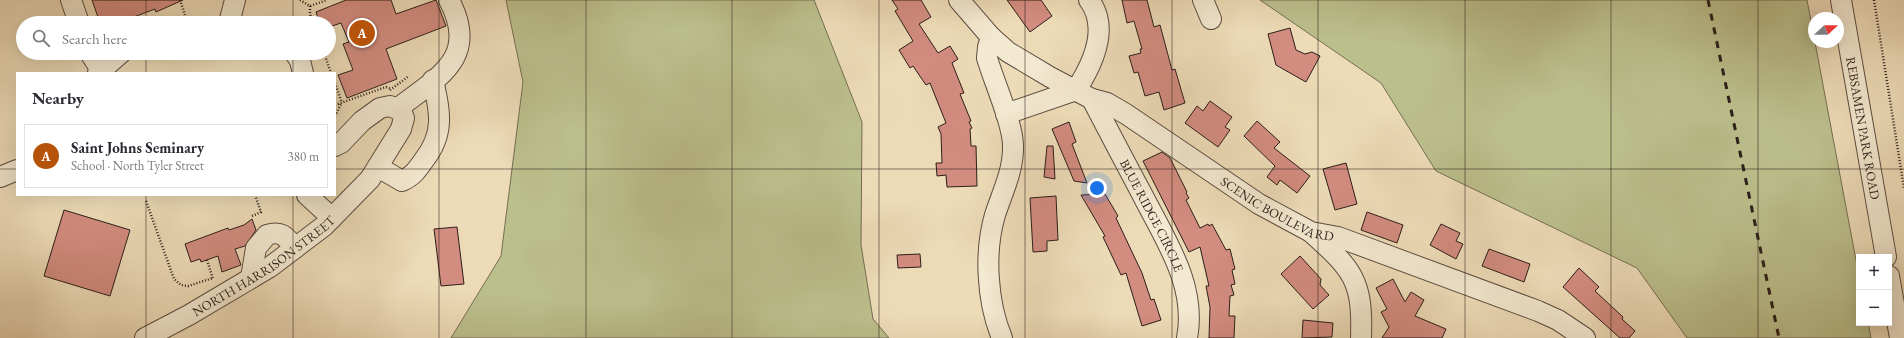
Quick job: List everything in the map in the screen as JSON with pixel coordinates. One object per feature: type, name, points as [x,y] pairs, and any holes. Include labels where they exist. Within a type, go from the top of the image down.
[{"type":"street","points":[[71,0],[77,16]]},
{"type":"street","points":[[231,16],[235,0]]},
{"type":"street","points":[[336,146],[341,143],[370,113],[380,108],[390,106],[397,109],[451,65],[460,45],[459,26],[449,0]]},
{"type":"street","name":"SCENIC BOULEVARD","points":[[959,0],[991,37],[1008,52],[1084,94],[1107,103],[1126,114],[1259,204],[1311,232],[1338,237],[1538,311],[1558,320],[1585,338]]},
{"type":"street","points":[[1006,114],[1084,94],[1099,37],[1097,13],[1089,0]]},
{"type":"street","points":[[1203,0],[1211,19]]},
{"type":"street","name":"REBSAMEN PARK ROAD","points":[[1841,0],[1885,254]]},
{"type":"street","points":[[991,37],[988,47],[988,58],[1013,139],[1012,165],[992,227],[989,254],[991,294],[995,316],[1002,338]]},
{"type":"street","points":[[94,60],[99,71],[112,60]]},
{"type":"street","points":[[299,60],[303,72]]},
{"type":"street","points":[[374,173],[402,181],[412,176],[433,149],[438,135],[440,114],[433,80]]},
{"type":"street","name":"BLUE RIDGE CIRCLE","points":[[1084,94],[1177,262],[1188,301],[1189,327],[1187,338]]},
{"type":"street","name":"NORTH HARRISON STREET","points":[[145,338],[270,267],[332,218],[374,173],[401,129],[404,118],[397,109]]},
{"type":"street","points":[[0,176],[16,170]]},
{"type":"street","points":[[308,196],[332,218]]},
{"type":"street","points":[[1311,232],[1342,262],[1357,286],[1361,305],[1361,338]]},
{"type":"street","points":[[251,278],[256,248],[267,235],[280,233],[285,235],[295,248]]},
{"type":"street","points":[[1891,290],[1900,338]]},
{"type":"path","points":[[180,0],[185,15]]},
{"type":"path","points":[[300,0],[310,6]]},
{"type":"path","points":[[310,6],[327,0]]},
{"type":"path","points":[[1874,0],[1904,188]]},
{"type":"path","points":[[310,6],[311,16]]},
{"type":"path","points":[[326,60],[331,72]]},
{"type":"path","points":[[336,106],[386,87],[390,90],[409,76]]},
{"type":"path","points":[[336,86],[342,103],[336,114]]},
{"type":"path","points":[[252,216],[261,212],[254,196]]},
{"type":"path","points":[[146,201],[174,278],[181,285],[188,286],[213,278]]},
{"type":"path","points":[[207,260],[219,297]]},
{"type":"green space","points":[[506,0],[814,0],[862,122],[861,245],[873,319],[889,338],[451,338],[501,256],[523,82]]},
{"type":"green space","points":[[1260,0],[1807,0],[1809,12],[1808,12],[1808,48],[1816,48],[1856,260],[1856,326],[1869,326],[1871,338],[1687,338],[1637,268],[1436,171],[1381,83]]},
{"type":"building","points":[[92,0],[183,0],[156,12],[155,9],[136,16],[98,16]]},
{"type":"building","points":[[346,0],[391,0],[396,14],[436,0],[446,26],[386,49],[397,79],[347,98],[338,75],[353,70],[343,44],[349,42],[341,23],[336,25],[336,16],[317,16],[316,12]]},
{"type":"building","points":[[892,0],[921,0],[931,17],[919,24],[938,53],[950,46],[958,59],[952,63],[964,93],[960,94],[971,121],[969,122],[972,128],[970,129],[971,146],[976,146],[977,186],[947,187],[946,175],[937,176],[936,163],[942,163],[941,134],[938,127],[946,123],[930,83],[926,85],[913,66],[910,68],[899,50],[913,41],[895,11],[898,9]]},
{"type":"building","points":[[1007,0],[1041,0],[1052,16],[1030,32]]},
{"type":"building","points":[[1122,0],[1147,0],[1154,27],[1160,25],[1172,70],[1175,69],[1185,103],[1164,110],[1159,92],[1145,96],[1138,72],[1134,73],[1129,56],[1141,53],[1140,49],[1142,49],[1134,21],[1127,23]]},
{"type":"building","points":[[1290,28],[1296,50],[1305,54],[1312,52],[1320,56],[1306,82],[1276,65],[1268,34]]},
{"type":"building","points":[[1210,101],[1232,117],[1225,127],[1230,130],[1218,147],[1185,123],[1197,106],[1203,111]]},
{"type":"building","points":[[1257,121],[1280,142],[1274,148],[1310,176],[1297,193],[1280,180],[1277,185],[1267,177],[1275,166],[1244,136]]},
{"type":"building","points":[[1069,122],[1076,142],[1072,144],[1087,183],[1074,181],[1052,129]]},
{"type":"building","points":[[1047,146],[1053,146],[1055,179],[1044,177]]},
{"type":"building","points":[[1162,152],[1170,158],[1187,192],[1186,193],[1189,198],[1186,200],[1200,228],[1208,224],[1209,226],[1212,224],[1226,250],[1230,249],[1235,269],[1232,270],[1235,284],[1231,285],[1234,295],[1230,296],[1229,316],[1235,316],[1234,338],[1209,338],[1210,307],[1206,286],[1209,286],[1200,247],[1189,252],[1143,161]]},
{"type":"building","points":[[1346,163],[1357,204],[1335,210],[1323,169]]},
{"type":"building","points":[[1105,194],[1118,216],[1116,218],[1142,273],[1151,300],[1154,299],[1161,320],[1142,326],[1126,273],[1121,275],[1103,237],[1105,236],[1081,195]]},
{"type":"building","points":[[1056,196],[1058,240],[1047,241],[1047,251],[1033,252],[1030,198]]},
{"type":"building","points":[[64,210],[130,230],[110,296],[44,276]]},
{"type":"building","points":[[1367,212],[1403,225],[1397,243],[1361,230]]},
{"type":"building","points":[[252,219],[256,230],[245,246],[235,249],[241,265],[222,272],[218,256],[201,262],[200,259],[191,262],[185,244],[228,228],[229,230],[244,225]]},
{"type":"building","points":[[1441,224],[1460,233],[1456,241],[1463,244],[1456,259],[1430,245]]},
{"type":"building","points":[[457,227],[464,284],[441,286],[434,229]]},
{"type":"building","points":[[1489,249],[1530,264],[1524,282],[1482,266]]},
{"type":"building","points":[[920,254],[921,267],[898,268],[897,255]]},
{"type":"building","points":[[1300,256],[1321,279],[1320,285],[1329,295],[1313,309],[1281,274]]},
{"type":"building","points":[[1579,268],[1599,287],[1595,291],[1623,317],[1622,319],[1635,331],[1629,338],[1620,338],[1563,287]]},
{"type":"building","points":[[1393,279],[1405,302],[1411,292],[1424,300],[1415,316],[1446,329],[1442,338],[1382,338],[1389,327],[1381,312],[1387,309],[1376,288]]},
{"type":"building","points":[[1303,320],[1333,323],[1332,337],[1302,338]]},
{"type":"railway","points":[[1708,0],[1779,338]]},
{"type":"place","name":"Saint Johns Seminary","points":[[362,33]]}]
